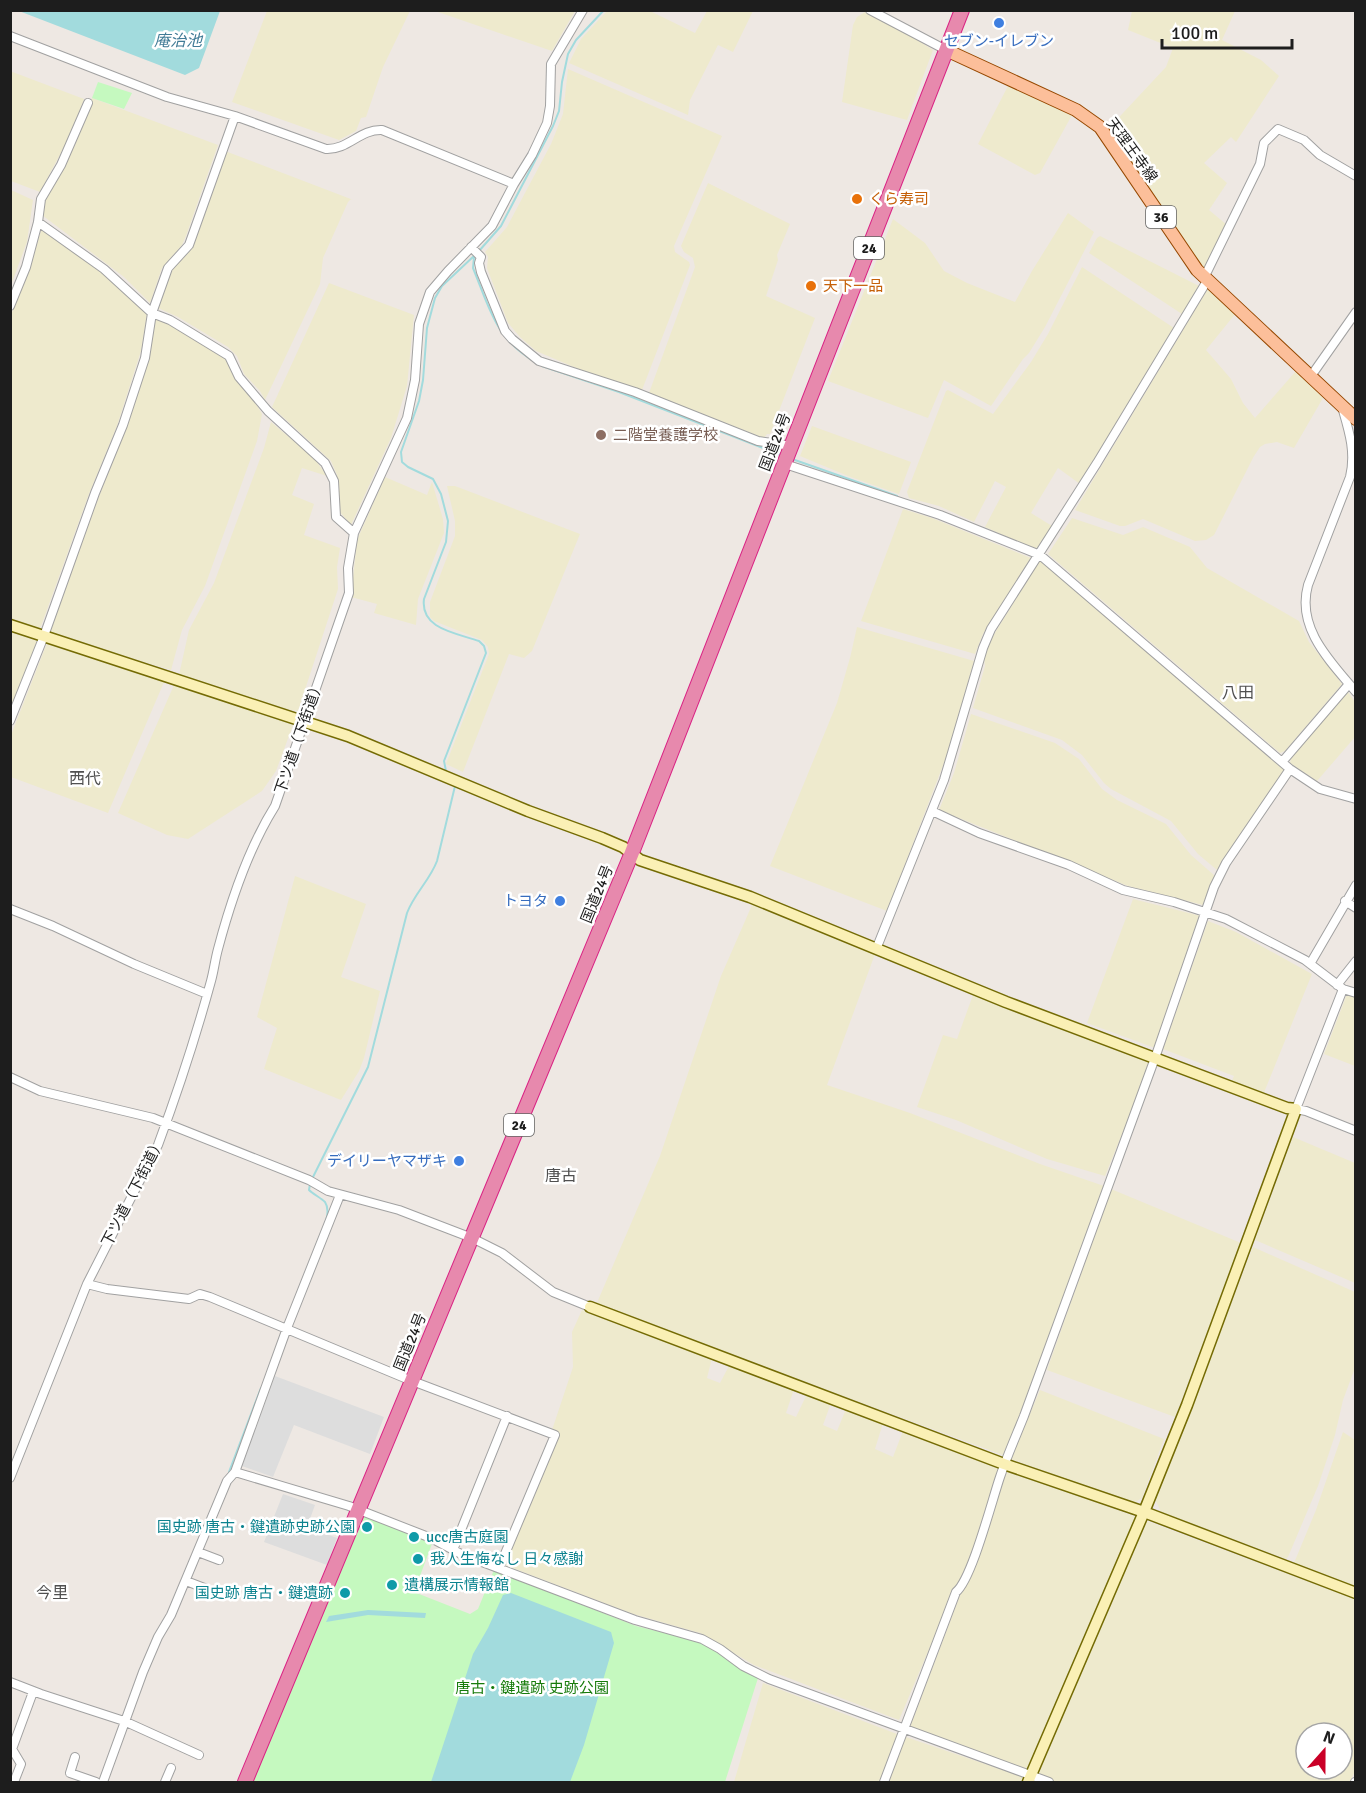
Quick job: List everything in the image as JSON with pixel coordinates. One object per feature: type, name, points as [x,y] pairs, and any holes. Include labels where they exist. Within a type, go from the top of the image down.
[{"type":"highway","name":"国道24号","points":[[245,1782],[631,855],[962,10]]},
{"type":"main road","name":"天理王寺線","points":[[946,50],[1076,110],[1100,127],[1206,280],[1356,419]]},
{"type":"street","name":"下ツ道（下街道）","points":[[10,1478],[87,1284],[158,1146],[192,1049],[236,889],[263,826],[275,806],[349,593],[348,568],[354,533],[407,418],[415,380],[419,324],[430,292],[492,226],[532,155],[547,123],[550,106],[551,64],[583,10]]},
{"type":"street","points":[[870,10],[946,50]]},
{"type":"street","points":[[10,36],[167,97],[235,116],[326,148],[334,149],[367,132],[382,130],[514,184]]},
{"type":"street","points":[[10,306],[26,267],[38,222],[41,199],[61,165],[88,103]]},
{"type":"street","points":[[10,721],[126,414],[145,358],[152,313],[168,268],[189,245],[235,116]]},
{"type":"street","points":[[877,947],[950,762],[987,638],[1040,555],[1206,280],[1260,164],[1264,143],[1278,129],[1304,140],[1320,155],[1356,177]]},
{"type":"street","points":[[38,222],[104,269],[152,313],[170,320],[229,356],[239,377],[268,411],[325,463],[334,481],[336,517],[354,533]]},
{"type":"street","points":[[471,247],[481,257],[480,272],[500,322],[512,339],[539,361],[628,390],[758,441],[792,446]]},
{"type":"street","points":[[1311,376],[1356,312]]},
{"type":"street","points":[[1341,405],[1354,461],[1350,477],[1308,585],[1304,598],[1304,611],[1313,636],[1356,692]]},
{"type":"street","points":[[784,464],[940,515],[1040,555],[1290,769],[1320,789],[1356,799]]},
{"type":"street","points":[[10,625],[348,736],[602,838],[649,864],[750,897],[877,947],[963,985],[1287,1108],[1306,1111],[1356,1131]]},
{"type":"street","points":[[1282,762],[1349,684]]},
{"type":"street","points":[[884,1782],[956,1592],[962,1587],[975,1553],[1004,1464],[1024,1416],[1155,1058],[1217,880],[1226,863],[1290,769]]},
{"type":"street","points":[[932,811],[979,833],[1070,865],[1123,890],[1206,912],[1239,925],[1310,964],[1340,987],[1356,993]]},
{"type":"street","points":[[1310,964],[1356,885]]},
{"type":"street","points":[[1345,901],[1356,908]]},
{"type":"street","points":[[10,909],[207,994]]},
{"type":"street","points":[[1030,1779],[1187,1405],[1340,987],[1356,961]]},
{"type":"street","points":[[10,1077],[40,1091],[153,1118],[340,1195],[399,1210],[472,1238],[502,1253],[553,1292],[590,1307],[1004,1464],[1144,1512],[1356,1593]]},
{"type":"street","points":[[103,1782],[124,1721],[158,1637],[171,1615],[227,1481],[235,1472],[284,1327],[340,1195]]},
{"type":"street","points":[[87,1284],[107,1289],[189,1299],[200,1294],[555,1435],[499,1568]]},
{"type":"street","points":[[453,1550],[507,1416]]},
{"type":"street","points":[[235,1472],[358,1509],[431,1538],[453,1550],[654,1627],[702,1639],[743,1666],[769,1679],[905,1728],[1030,1779],[1049,1782]]},
{"type":"street","points":[[198,1552],[219,1560]]},
{"type":"street","points":[[186,1581],[207,1589]]},
{"type":"street","points":[[10,1682],[33,1692],[124,1721],[199,1755]]},
{"type":"street","points":[[15,1782],[21,1764],[12,1749],[33,1692]]},
{"type":"street","points":[[75,1757],[70,1773],[96,1782]]},
{"type":"street","points":[[165,1782],[171,1768]]},
{"type":"shaded area","points":[[575,10],[552,51],[435,11]]},
{"type":"shaded area","points":[[267,11],[410,11],[383,67],[366,117],[361,118],[356,131],[339,140],[232,102]]},
{"type":"shaded area","points":[[607,11],[650,11],[695,33],[707,11],[753,11],[733,52],[718,45],[690,100],[688,115],[569,63],[581,39]]},
{"type":"shaded area","points":[[1132,11],[1235,11],[1222,40],[1261,60],[1279,76],[1236,142],[1231,137],[1204,163],[1227,183],[1209,210],[1227,225],[1205,269],[1191,252],[1108,129],[1166,67],[1173,48],[1128,30]]},
{"type":"shaded area","points":[[865,12],[903,31],[933,50],[907,120],[842,102],[853,25],[857,17]]},
{"type":"shaded area","points":[[568,69],[722,136],[674,246],[675,252],[690,265],[642,390],[581,370],[536,351],[508,323],[487,268],[488,257],[485,252],[507,227],[551,144],[563,114]]},
{"type":"shaded area","points":[[10,71],[84,99],[71,134],[40,192],[11,181]]},
{"type":"shaded area","points":[[1009,84],[1072,115],[1040,173],[1035,175],[978,144]]},
{"type":"shaded area","points":[[92,98],[218,145],[186,236],[182,245],[162,268],[150,303],[124,277],[42,215],[45,201],[75,145]]},
{"type":"shaded area","points":[[225,151],[351,199],[323,258],[320,284],[265,400],[244,374],[237,356],[228,347],[178,317],[158,308],[172,268],[188,253],[196,238]]},
{"type":"shaded area","points":[[708,183],[790,224],[777,255],[778,260],[766,296],[815,318],[770,434],[764,438],[649,393],[695,267],[693,258],[684,252],[681,246]]},
{"type":"shaded area","points":[[11,190],[33,200],[27,242],[11,285]]},
{"type":"shaded area","points":[[1068,213],[1094,232],[1045,327],[991,406],[944,380],[928,418],[828,381],[893,219],[925,243],[944,271],[1015,302]]},
{"type":"shaded area","points":[[42,227],[117,284],[147,314],[141,351],[117,426],[89,494],[40,629],[11,618],[10,317],[30,268]]},
{"type":"shaded area","points":[[1100,236],[1199,286],[1182,314],[1089,253]]},
{"type":"shaded area","points":[[1082,267],[1174,328],[1080,484],[1058,468],[1031,513],[1052,526],[1038,547],[1034,549],[985,527],[1006,487],[995,481],[974,522],[939,506],[909,498],[907,492],[946,391],[993,414],[1031,362],[1048,334]]},
{"type":"shaded area","points":[[329,283],[414,315],[407,386],[391,438],[351,525],[339,511],[337,475],[331,461],[272,407]]},
{"type":"shaded area","points":[[1207,290],[1236,313],[1206,350],[1231,379],[1243,403],[1255,418],[1296,371],[1323,398],[1294,448],[1277,442],[1260,447],[1214,535],[1206,540],[1195,541],[1143,519],[1120,526],[1075,510]]},
{"type":"shaded area","points":[[155,318],[170,324],[219,353],[228,361],[234,378],[252,397],[262,414],[257,441],[205,586],[182,630],[171,670],[47,633],[110,468],[144,370]]},
{"type":"shaded area","points":[[271,422],[314,458],[327,476],[302,468],[292,495],[314,504],[304,535],[340,548],[337,567],[338,589],[298,711],[179,675],[189,630],[214,583],[264,448]]},
{"type":"shaded area","points":[[812,426],[911,462],[899,494],[800,456]]},
{"type":"shaded area","points":[[385,477],[427,495],[432,482],[443,519],[444,533],[418,599],[416,625],[374,613],[377,604],[351,597],[357,540]]},
{"type":"shaded area","points":[[447,486],[455,486],[580,534],[532,651],[524,658],[509,654],[463,772],[446,764],[489,654],[488,647],[482,640],[434,621],[430,617],[430,602],[455,536],[455,521]]},
{"type":"shaded area","points":[[903,509],[932,518],[1031,558],[983,634],[975,654],[861,621]]},
{"type":"shaded area","points":[[1072,518],[1123,535],[1143,527],[1190,547],[1207,568],[1299,621],[1309,642],[1342,684],[1285,751],[1280,753],[1048,554]]},
{"type":"shaded area","points":[[1040,560],[1284,770],[1217,870],[1198,854],[1171,821],[1111,789],[1082,755],[1062,740],[973,708],[985,666],[984,658],[988,644]]},
{"type":"shaded area","points":[[857,627],[974,661],[947,755],[887,911],[770,866],[837,703]]},
{"type":"shaded area","points":[[11,631],[38,641],[11,711]]},
{"type":"shaded area","points":[[47,643],[164,682],[108,813],[11,777],[11,735]]},
{"type":"shaded area","points":[[174,685],[267,714],[293,725],[276,771],[262,791],[188,839],[167,835],[118,813]]},
{"type":"shaded area","points":[[1348,692],[1355,702],[1355,737],[1317,781],[1290,763],[1291,758]]},
{"type":"shaded area","points":[[971,714],[1055,743],[1079,759],[1102,789],[1117,800],[1166,824],[1191,855],[1215,876],[1203,905],[1128,886],[939,810],[954,773]]},
{"type":"shaded area","points":[[295,876],[366,904],[341,977],[380,991],[364,1058],[359,1071],[341,1100],[264,1069],[277,1028],[257,1017]]},
{"type":"shaded area","points":[[1133,899],[1201,916],[1155,1048],[1087,1023]]},
{"type":"shaded area","points":[[752,905],[875,954],[827,1085],[910,1113],[1040,1164],[1104,1186],[1021,1413],[1003,1455],[596,1305],[660,1156],[721,976]]},
{"type":"shaded area","points":[[1208,921],[1236,932],[1312,974],[1263,1095],[1231,1083],[1234,1076],[1163,1049]]},
{"type":"shaded area","points":[[1347,994],[1355,997],[1355,1066],[1324,1054]]},
{"type":"shaded area","points":[[973,995],[1151,1063],[1105,1176],[1047,1159],[956,1120],[917,1107],[943,1035],[957,1039]]},
{"type":"shaded area","points":[[1293,1137],[1355,1163],[1355,1283],[1255,1240]]},
{"type":"shaded area","points":[[1111,1189],[1241,1243],[1175,1417],[1047,1370]]},
{"type":"shaded area","points":[[1253,1247],[1355,1292],[1355,1368],[1343,1400],[1335,1435],[1318,1486],[1286,1559],[1161,1512],[1155,1499]]},
{"type":"shaded area","points":[[582,1310],[712,1358],[707,1378],[720,1383],[730,1364],[794,1389],[786,1413],[796,1417],[807,1394],[831,1403],[823,1425],[837,1431],[846,1409],[883,1423],[875,1449],[893,1457],[903,1431],[1000,1467],[966,1572],[955,1588],[899,1720],[754,1665],[700,1633],[633,1614],[497,1562],[549,1439],[573,1367],[572,1332]]},
{"type":"shaded area","points":[[275,1376],[384,1417],[370,1454],[294,1425],[273,1477],[242,1466]]},
{"type":"shaded area","points":[[1040,1390],[1164,1439],[1142,1498],[1132,1504],[1011,1459]]},
{"type":"shaded area","points":[[1343,1432],[1355,1440],[1355,1587],[1294,1563],[1316,1510]]},
{"type":"shaded area","points":[[1008,1469],[1355,1599],[1356,1769],[1354,1773],[1354,1721],[1294,1721],[1294,1781],[1350,1782],[1057,1782],[910,1727]]},
{"type":"shaded area","points":[[283,1494],[315,1505],[307,1527],[337,1538],[327,1565],[264,1542]]},
{"type":"shaded area","points":[[763,1683],[897,1734],[1026,1778],[1025,1782],[734,1782]]},
{"type":"green space","points":[[98,82],[132,93],[124,109],[92,98]]},
{"type":"green space","name":"唐古・鍵遺跡 史跡公園","points":[[364,1516],[433,1541],[414,1592],[470,1614],[478,1609],[494,1570],[636,1626],[701,1642],[758,1678],[725,1782],[253,1782]]},
{"type":"water","name":"庵治池","points":[[19,11],[220,11],[199,68],[185,75]]},
{"type":"water","points":[[511,1593],[611,1632],[614,1643],[584,1745],[570,1782],[431,1782],[473,1654],[503,1595]]},
{"type":"water","points":[[368,1610],[426,1613],[425,1618],[368,1615],[326,1622],[329,1616]]},
{"type":"waterway","points":[[479,251],[501,226],[553,126],[559,111],[568,54],[576,40],[604,10]]},
{"type":"waterway","points":[[446,771],[444,761],[486,653],[479,641],[441,628],[428,617],[424,609],[424,599],[446,542],[448,521],[441,494],[433,479],[402,462],[401,452],[419,401],[427,328],[435,298],[442,286],[475,255]]},
{"type":"waterway","points":[[474,257],[473,268],[496,322],[512,344],[537,363]]},
{"type":"waterway","points":[[542,366],[619,392],[781,455]]},
{"type":"waterway","points":[[792,459],[897,496]]},
{"type":"waterway","points":[[312,1179],[368,1067],[407,913],[437,861],[455,786]]},
{"type":"waterway","points":[[310,1184],[309,1190],[325,1202],[328,1212],[316,1246]]},
{"type":"waterway","points":[[229,1472],[261,1388]]},
{"type":"place","name":"セブン-イレブン","points":[[999,23]]},
{"type":"place","name":"くら寿司","points":[[857,199]]},
{"type":"place","name":"天下一品","points":[[811,286]]},
{"type":"place","name":"二階堂養護学校","points":[[601,435]]},
{"type":"place","name":"トヨタ","points":[[560,901]]},
{"type":"place","name":"デイリーヤマザキ","points":[[459,1161]]},
{"type":"place","name":"国史跡 唐古・鍵遺跡史跡公園","points":[[367,1527]]},
{"type":"place","name":"ucc唐古庭園","points":[[414,1537]]},
{"type":"place","name":"我人生悔なし 日々感謝","points":[[418,1559]]},
{"type":"place","name":"遺構展示情報館","points":[[392,1585]]},
{"type":"place","name":"国史跡 唐古・鍵遺跡","points":[[345,1593]]},
{"type":"district","name":"八田","points":[[1238,692]]},
{"type":"district","name":"西代","points":[[85,778]]},
{"type":"district","name":"唐古","points":[[561,1175]]},
{"type":"district","name":"今里","points":[[52,1592]]}]
